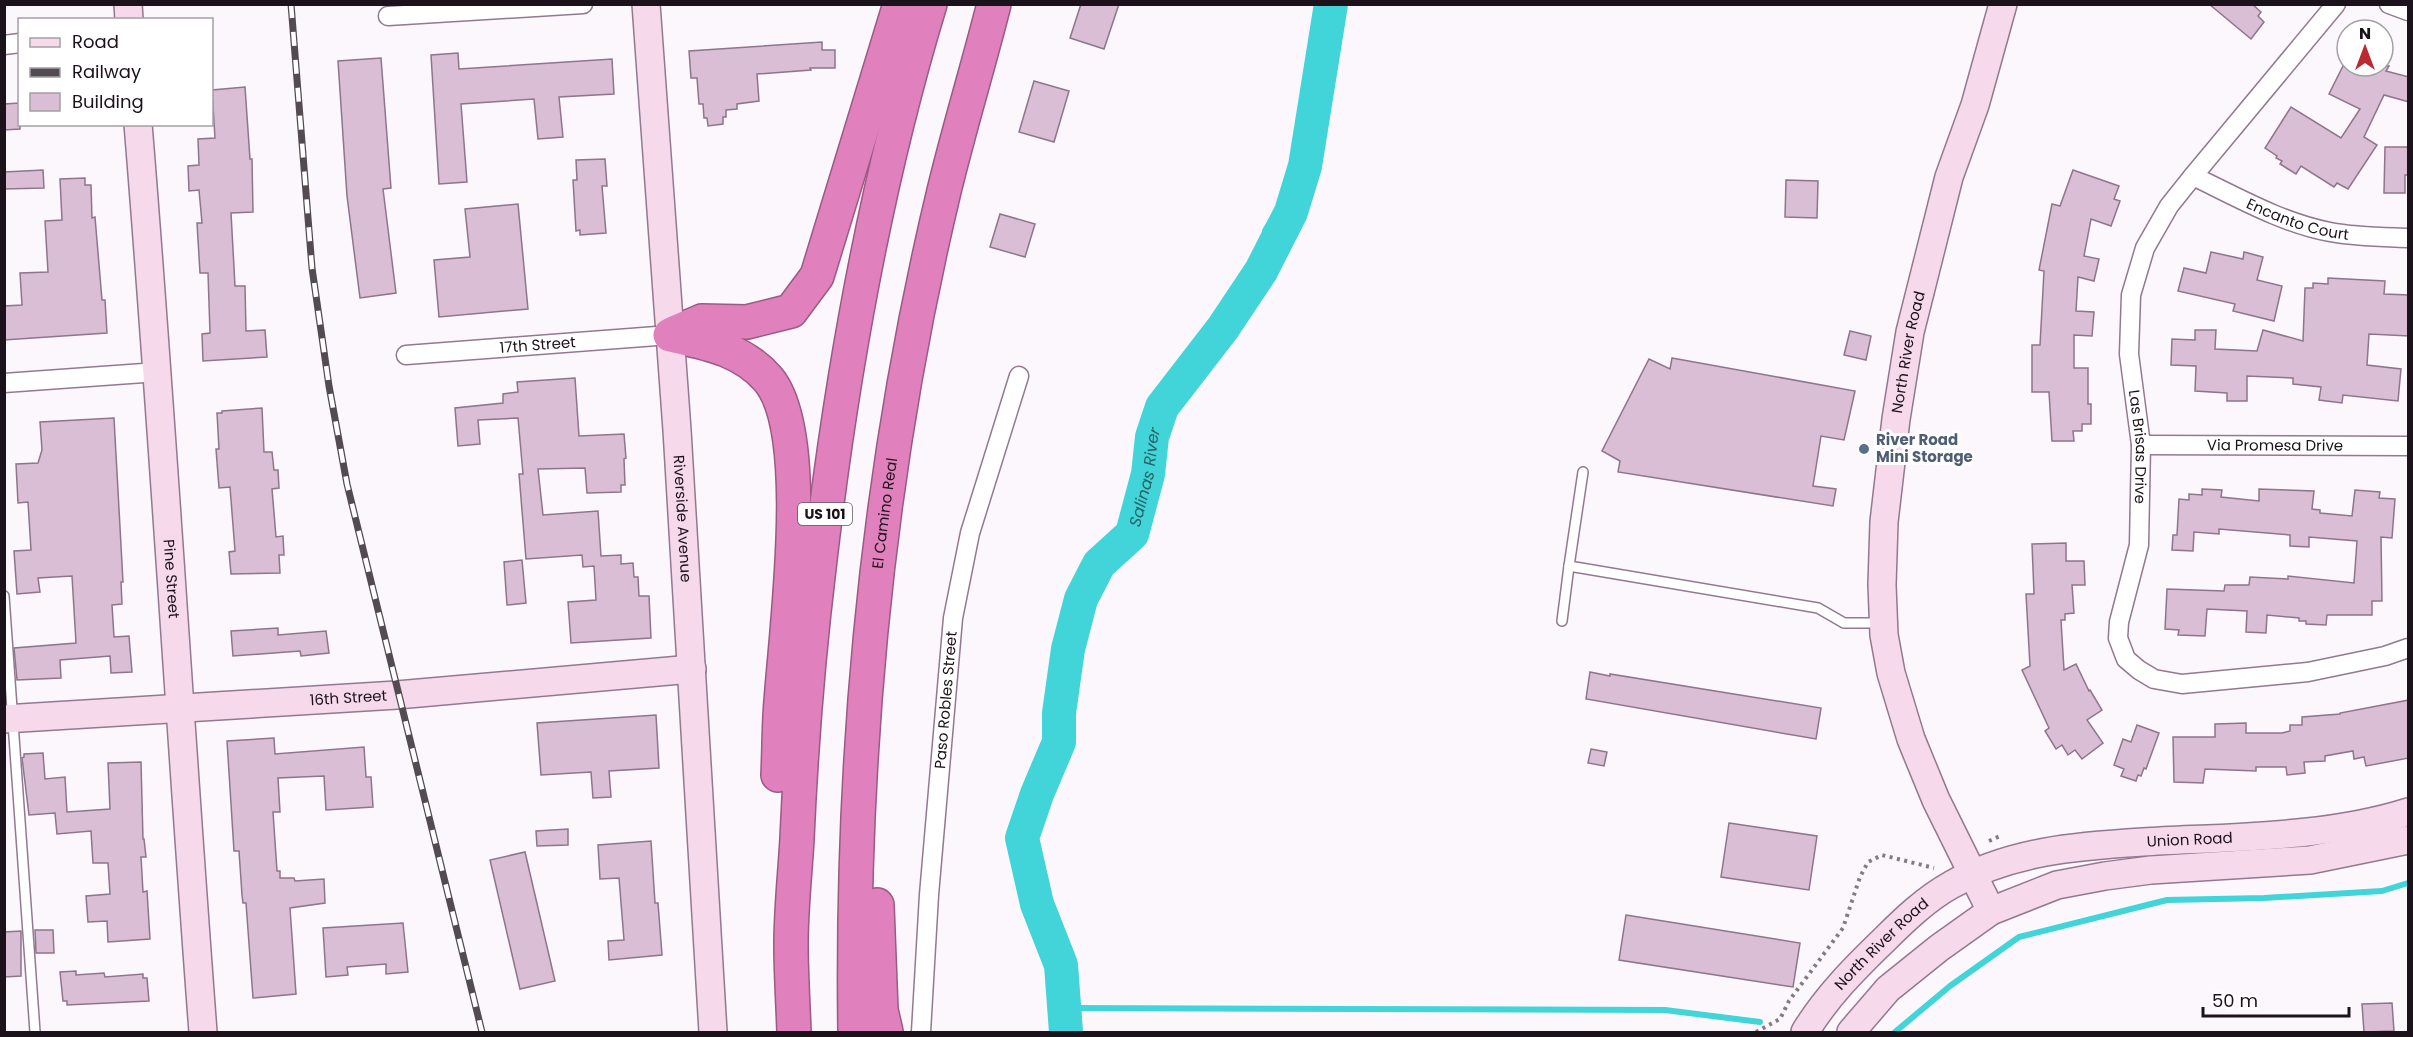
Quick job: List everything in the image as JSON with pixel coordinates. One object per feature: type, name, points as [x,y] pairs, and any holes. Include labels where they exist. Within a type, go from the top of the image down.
[{"type":"highway","points":[[670,335],[702,321],[747,322],[791,311],[817,276],[900,4]]},
{"type":"highway","name":"US 101","points":[[794,1032],[791,943],[808,667],[829,479],[867,260],[895,136],[930,4]]},
{"type":"highway","name":"El Camino Real","points":[[855,1032],[856,859],[867,679],[887,495],[903,395],[944,191],[994,4]]},
{"type":"highway","points":[[670,335],[722,348],[733,352],[751,364],[768,380],[780,401],[788,424],[792,452],[793,533],[780,717],[777,853],[781,908],[791,943]]},
{"type":"highway","points":[[867,679],[878,756],[876,879],[878,949],[881,1010],[886,1032]]},
{"type":"main road","name":"Riverside Avenue","points":[[646,4],[692,669],[713,1032]]},
{"type":"main road","name":"North River Road","points":[[1991,911],[1936,800],[1911,739],[1892,673],[1883,623],[1884,522],[1896,419],[1910,332],[1949,177],[1975,105],[2003,4]]},
{"type":"main road","name":"Pine Street","points":[[138,126],[158,372],[178,708],[203,1032]]},
{"type":"main road","name":"16th Street","points":[[8,719],[398,695],[692,669]]},
{"type":"main road","name":"Union Road","points":[[1973,874],[2025,855],[2072,847],[2263,836],[2341,827],[2409,812]]},
{"type":"main road","name":"Union Road","points":[[1991,911],[2058,885],[2105,876],[2151,870],[2310,860],[2409,840]]},
{"type":"main road","name":"North River Road","points":[[1805,1032],[1817,1013],[1857,966],[1906,919],[1949,886],[1973,874]]},
{"type":"main road","points":[[1851,1032],[1888,989],[1939,948],[1991,911]]},
{"type":"street","points":[[388,16],[475,8],[583,4]]},
{"type":"street","name":"Las Brisas Drive","points":[[2336,4],[2169,206],[2145,248],[2130,295],[2129,354],[2141,445],[2139,545],[2119,622],[2118,638],[2126,658],[2139,670],[2154,680],[2182,684],[2308,672],[2385,656],[2409,648]]},
{"type":"street","points":[[2390,4],[2409,11]]},
{"type":"street","name":"Encanto Court","points":[[2193,176],[2286,220],[2329,232],[2409,238]]},
{"type":"street","name":"17th Street","points":[[406,355],[670,335]]},
{"type":"street","points":[[4,382],[158,372]]},
{"type":"street","name":"Paso Robles Street","points":[[921,1032],[928,895],[953,618],[969,533],[1019,376]]},
{"type":"street","name":"Via Promesa Drive","points":[[2141,445],[2409,446]]},
{"type":"lane","points":[[1562,621],[1583,472]]},
{"type":"lane","points":[[1569,566],[1818,608],[1844,623],[1883,623]]},
{"type":"lane","points":[[4,596],[8,719],[35,1032]]},
{"type":"path","points":[[1756,1032],[1780,1019],[1789,1000],[1843,928],[1860,877],[1868,862],[1882,855],[1935,868],[1973,874]]},
{"type":"water","points":[[1316,163],[1319,177],[1294,236],[1261,271],[1262,230],[1299,169]]},
{"type":"building","points":[[1081,4],[1119,4],[1104,49],[1070,38]]},
{"type":"building","points":[[2209,4],[2252,4],[2261,12],[2258,16],[2264,22],[2251,39]]},
{"type":"building","points":[[822,42],[822,50],[835,50],[835,68],[810,68],[811,70],[757,74],[759,101],[737,104],[737,109],[726,110],[723,124],[708,126],[707,118],[704,118],[703,104],[699,104],[697,78],[691,78],[689,51]]},
{"type":"building","points":[[458,53],[459,69],[612,59],[614,94],[559,97],[563,137],[538,139],[534,99],[461,104],[467,182],[439,184],[431,55]]},
{"type":"building","points":[[381,58],[391,188],[383,189],[396,293],[360,298],[347,196],[338,61]]},
{"type":"building","points":[[2395,73],[2409,77],[2409,102],[2384,95],[2364,137],[2377,145],[2348,189],[2337,183],[2334,187],[2301,166],[2296,174],[2280,164],[2282,161],[2265,148],[2291,107],[2341,138],[2360,109],[2329,94],[2337,78],[2395,78]]},
{"type":"building","points":[[1034,81],[1069,91],[1054,142],[1019,132]]},
{"type":"building","points":[[245,87],[250,159],[252,159],[253,212],[231,213],[235,286],[245,286],[246,331],[265,330],[267,357],[203,361],[202,334],[210,333],[208,273],[200,273],[197,223],[202,223],[199,190],[189,191],[188,166],[199,165],[198,139],[215,138],[213,90]]},
{"type":"building","points":[[18,103],[20,129],[4,130],[4,104]]},
{"type":"building","points":[[2385,147],[2409,147],[2409,175],[2405,175],[2405,193],[2384,193]]},
{"type":"building","points":[[605,159],[607,186],[602,186],[606,233],[580,235],[580,230],[576,231],[573,180],[577,180],[576,160]]},
{"type":"building","points":[[43,170],[44,188],[4,189],[4,172]]},
{"type":"building","points":[[2073,170],[2119,186],[2114,199],[2120,201],[2111,226],[2091,219],[2084,256],[2099,259],[2094,281],[2078,277],[2076,311],[2094,312],[2092,336],[2074,335],[2074,368],[2088,368],[2088,404],[2091,404],[2091,424],[2082,424],[2082,431],[2073,431],[2074,441],[2052,441],[2049,392],[2032,392],[2032,345],[2040,345],[2044,271],[2039,270],[2052,204],[2060,206]]},
{"type":"building","points":[[85,178],[85,185],[91,185],[92,218],[95,217],[107,333],[4,340],[4,306],[22,305],[20,273],[48,272],[45,221],[62,220],[60,179]]},
{"type":"building","points":[[1786,180],[1818,181],[1817,218],[1785,217]]},
{"type":"building","points":[[518,204],[528,309],[439,317],[434,260],[470,257],[465,209]]},
{"type":"building","points":[[1000,214],[1035,224],[1025,257],[990,247]]},
{"type":"building","points":[[2211,252],[2243,259],[2244,252],[2263,257],[2257,280],[2282,286],[2274,321],[2233,311],[2235,304],[2178,291],[2184,268],[2206,273]]},
{"type":"building","points":[[2328,278],[2385,281],[2384,294],[2409,295],[2409,336],[2369,334],[2367,365],[2401,369],[2398,401],[2343,395],[2342,403],[2319,400],[2321,387],[2293,384],[2293,378],[2247,376],[2247,401],[2227,401],[2227,393],[2195,391],[2196,366],[2171,365],[2172,339],[2195,340],[2195,330],[2216,330],[2215,349],[2257,351],[2263,330],[2303,341],[2305,288],[2313,288],[2313,283],[2328,284]]},
{"type":"building","points":[[1850,331],[1871,336],[1866,360],[1844,355]]},
{"type":"building","points":[[1672,358],[1855,391],[1844,440],[1821,436],[1813,486],[1836,489],[1833,506],[1618,472],[1620,461],[1602,451],[1649,359],[1670,369]]},
{"type":"building","points":[[575,378],[579,436],[624,434],[625,485],[621,485],[621,492],[587,493],[585,468],[538,469],[543,515],[598,511],[601,556],[621,555],[621,564],[633,563],[634,577],[638,577],[639,596],[649,596],[651,638],[571,643],[568,602],[596,600],[594,566],[583,567],[582,555],[526,559],[519,474],[523,474],[518,418],[478,420],[480,444],[458,446],[455,408],[503,403],[503,394],[518,392],[517,382]]},
{"type":"building","points":[[262,408],[264,452],[272,452],[274,470],[278,470],[279,488],[272,489],[276,537],[283,536],[284,555],[279,555],[280,573],[231,574],[229,552],[235,551],[230,487],[219,488],[216,449],[219,449],[217,413]]},
{"type":"building","points":[[114,418],[123,582],[121,582],[122,604],[112,605],[114,637],[129,636],[132,672],[111,673],[110,656],[60,660],[61,678],[17,680],[14,648],[76,643],[72,576],[38,578],[40,592],[17,594],[14,551],[31,550],[28,502],[18,503],[16,464],[38,463],[42,450],[40,422]]},
{"type":"building","points":[[2202,489],[2222,490],[2221,497],[2259,501],[2259,489],[2314,491],[2312,509],[2320,510],[2320,513],[2352,516],[2355,490],[2380,492],[2379,498],[2395,499],[2392,538],[2381,537],[2382,601],[2372,601],[2372,615],[2327,615],[2326,625],[2306,624],[2306,621],[2299,621],[2299,618],[2267,615],[2266,633],[2246,632],[2247,611],[2207,609],[2205,636],[2178,635],[2179,630],[2165,629],[2167,589],[2224,591],[2225,585],[2249,585],[2250,577],[2288,579],[2288,576],[2354,583],[2357,541],[2309,537],[2309,547],[2290,546],[2290,535],[2219,529],[2219,534],[2194,532],[2193,551],[2172,550],[2173,535],[2177,535],[2179,499],[2189,500],[2189,494],[2202,495]]},
{"type":"building","points":[[2066,543],[2066,561],[2084,561],[2085,585],[2072,585],[2074,613],[2065,614],[2065,620],[2061,620],[2064,670],[2076,664],[2089,691],[2102,710],[2087,720],[2103,743],[2082,759],[2075,750],[2068,755],[2062,745],[2056,749],[2045,731],[2049,728],[2022,670],[2030,666],[2026,594],[2034,594],[2032,544]]},
{"type":"building","points":[[522,560],[526,603],[507,605],[504,562]]},
{"type":"building","points":[[278,628],[278,635],[326,631],[329,653],[301,656],[300,651],[233,656],[231,631]]},
{"type":"building","points":[[1590,672],[1821,708],[1816,739],[1586,699]]},
{"type":"building","points":[[2409,700],[2409,758],[2366,766],[2364,757],[2354,759],[2353,751],[2325,756],[2325,761],[2304,762],[2305,773],[2287,775],[2286,767],[2256,767],[2256,771],[2205,769],[2203,783],[2174,782],[2173,737],[2215,737],[2215,724],[2246,723],[2246,733],[2282,733],[2290,731],[2290,725],[2302,725],[2302,717],[2340,714]]},
{"type":"building","points":[[656,715],[659,768],[609,771],[611,797],[593,798],[591,772],[541,775],[537,723]]},
{"type":"building","points":[[2137,725],[2159,733],[2146,769],[2144,768],[2141,776],[2138,775],[2136,781],[2121,776],[2124,769],[2114,765],[2123,739],[2131,742]]},
{"type":"building","points":[[274,738],[275,754],[364,747],[366,777],[371,777],[373,807],[326,810],[324,776],[278,778],[280,812],[273,812],[277,871],[280,871],[280,878],[294,878],[295,881],[324,879],[325,903],[290,908],[296,994],[253,998],[246,903],[243,903],[239,851],[234,851],[227,741]]},
{"type":"building","points":[[1591,749],[1607,752],[1604,766],[1588,763]]},
{"type":"building","points":[[43,753],[45,779],[65,777],[67,812],[110,809],[108,763],[141,762],[143,839],[146,857],[141,857],[143,892],[147,891],[150,939],[108,942],[107,921],[88,922],[86,896],[110,894],[108,863],[93,863],[91,831],[57,834],[55,813],[29,815],[22,758],[24,754]]},
{"type":"building","points":[[1729,823],[1817,836],[1809,890],[1721,877]]},
{"type":"building","points":[[568,829],[568,845],[537,846],[536,831]]},
{"type":"building","points":[[651,841],[655,903],[658,903],[662,955],[609,960],[608,941],[624,940],[619,878],[600,879],[598,845]]},
{"type":"building","points":[[525,852],[555,981],[520,989],[490,860]]},
{"type":"building","points":[[1626,915],[1800,943],[1793,987],[1619,960]]},
{"type":"building","points":[[403,923],[408,972],[386,974],[386,964],[347,967],[348,975],[326,977],[323,928]]},
{"type":"building","points":[[35,930],[53,930],[54,953],[36,953]]},
{"type":"building","points":[[21,931],[21,976],[4,977],[4,932]]},
{"type":"building","points":[[76,971],[76,975],[104,973],[105,977],[143,974],[143,978],[147,978],[149,1001],[67,1005],[67,1001],[63,1001],[60,972]]},
{"type":"building","points":[[2392,1003],[2394,1031],[2364,1032],[2362,1004]]},
{"type":"waterway","name":"Salinas River","points":[[1066,1032],[1061,965],[1037,904],[1022,838],[1037,794],[1059,742],[1059,713],[1068,649],[1081,599],[1099,564],[1132,534],[1148,474],[1152,437],[1162,407],[1223,328],[1261,271],[1291,212],[1305,166],[1331,4]]},
{"type":"waterway","points":[[1895,1032],[1950,986],[2019,937],[2167,900],[2264,898],[2382,891],[2408,883]]},
{"type":"waterway","points":[[1065,1008],[1665,1010],[1760,1022]]},
{"type":"railway","points":[[291,4],[312,268],[329,386],[347,484],[482,1032]]},
{"type":"place","name":"River Road Mini Storage","points":[[1864,449]]}]
